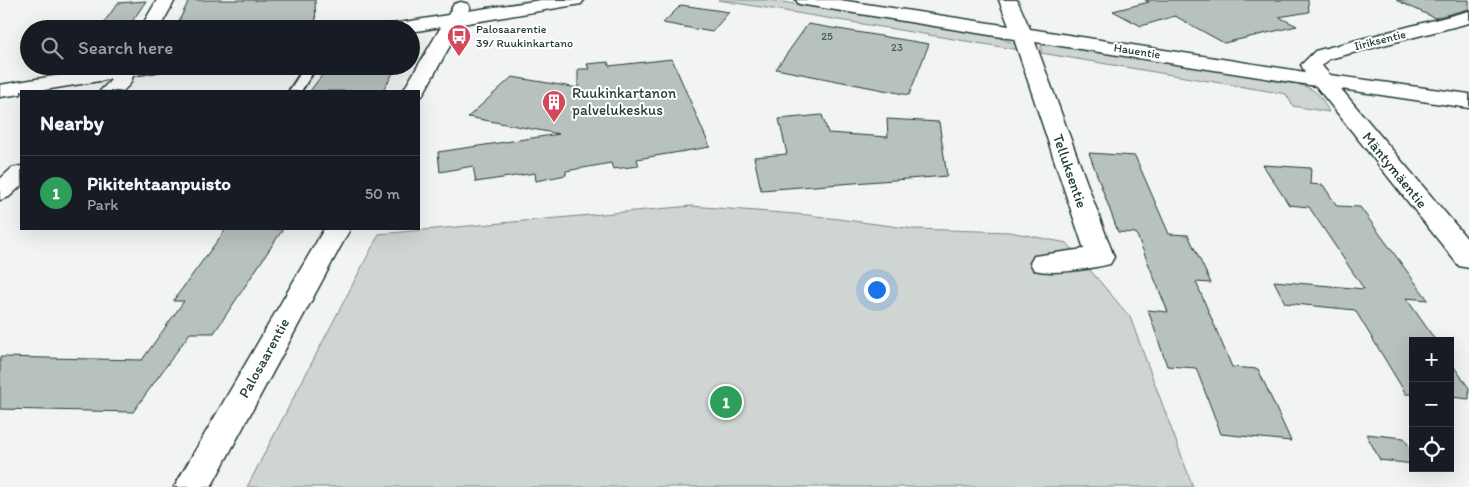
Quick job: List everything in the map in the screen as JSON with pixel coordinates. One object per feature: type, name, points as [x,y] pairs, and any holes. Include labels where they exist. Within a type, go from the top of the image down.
[{"type":"street","points":[[154,20],[166,0]]},
{"type":"street","points":[[415,90],[465,0]]},
{"type":"street","points":[[420,25],[575,0]]},
{"type":"street","name":"Hauentie","points":[[805,0],[1469,102]]},
{"type":"street","points":[[1008,0],[1020,33]]},
{"type":"street","name":"Iiriksentie","points":[[1322,80],[1311,65],[1322,55],[1469,17]]},
{"type":"street","name":"Telluksentie","points":[[1020,33],[1030,54],[1100,257],[1044,263]]},
{"type":"street","points":[[0,91],[92,75]]},
{"type":"street","points":[[112,90],[123,75]]},
{"type":"street","name":"Mäntymäentie","points":[[1322,80],[1469,260]]},
{"type":"street","points":[[0,192],[20,174]]},
{"type":"street","name":"Palosaarentie","points":[[192,487],[336,230]]},
{"type":"lane","points":[[296,90],[305,75]]},
{"type":"shaded area","points":[[718,0],[770,0],[997,37],[1014,43],[1020,50]]},
{"type":"shaded area","points":[[1051,44],[1295,83],[1316,93],[1329,112],[1293,106],[1286,94],[1041,53],[1041,46]]},
{"type":"shaded area","points":[[691,206],[808,215],[914,229],[1010,232],[1067,243],[1130,317],[1193,487],[247,487],[379,234]]},
{"type":"building","points":[[189,0],[315,0],[316,20],[179,20]]},
{"type":"building","points":[[1145,0],[1308,0],[1309,12],[1279,17],[1297,26],[1224,43],[1175,16],[1141,26],[1113,11],[1149,2]]},
{"type":"building","points":[[1396,0],[1469,0],[1469,9],[1435,18]]},
{"type":"building","points":[[146,1],[133,20],[106,20],[118,3]]},
{"type":"building","points":[[681,5],[729,12],[712,32],[663,23]]},
{"type":"building","points":[[808,24],[929,44],[909,95],[776,69]]},
{"type":"building","name":"Ruukinkartanon palvelukeskus","points":[[672,59],[710,147],[637,159],[639,166],[613,169],[611,163],[566,171],[566,175],[536,181],[535,173],[476,182],[473,166],[440,172],[438,152],[559,134],[468,117],[512,77],[578,88],[578,69],[589,69],[587,64],[608,62],[609,66]]},
{"type":"building","points":[[322,75],[392,75],[384,90],[311,90]]},
{"type":"building","points":[[822,115],[828,133],[888,137],[887,119],[939,122],[947,176],[761,190],[754,157],[787,154],[779,119]]},
{"type":"building","points":[[1089,153],[1135,156],[1169,234],[1188,235],[1211,283],[1196,282],[1232,367],[1258,369],[1291,441],[1221,434],[1196,368],[1167,366],[1148,310],[1168,312],[1136,233],[1118,232]]},
{"type":"building","points":[[1263,165],[1311,168],[1310,184],[1323,185],[1337,206],[1360,207],[1428,300],[1406,298],[1433,337],[1409,337],[1409,394],[1406,394],[1355,310],[1285,303],[1274,281],[1364,289],[1309,207],[1289,205]]},
{"type":"building","points":[[225,230],[282,230],[214,333],[190,333],[133,412],[0,409],[0,357],[142,360],[184,301],[173,301]]},
{"type":"building","points":[[1454,367],[1469,388],[1469,399],[1454,397]]},
{"type":"building","points":[[1366,434],[1404,438],[1409,446],[1409,464],[1380,460]]},
{"type":"place","name":"Palosaarentie 39/ Ruukinkartano","points":[[459,57]]},
{"type":"place","name":"Ruukinkartanon palvelukeskus","points":[[554,123]]},
{"type":"place","name":"Pikitehtaanpuisto","points":[[726,402]]}]
